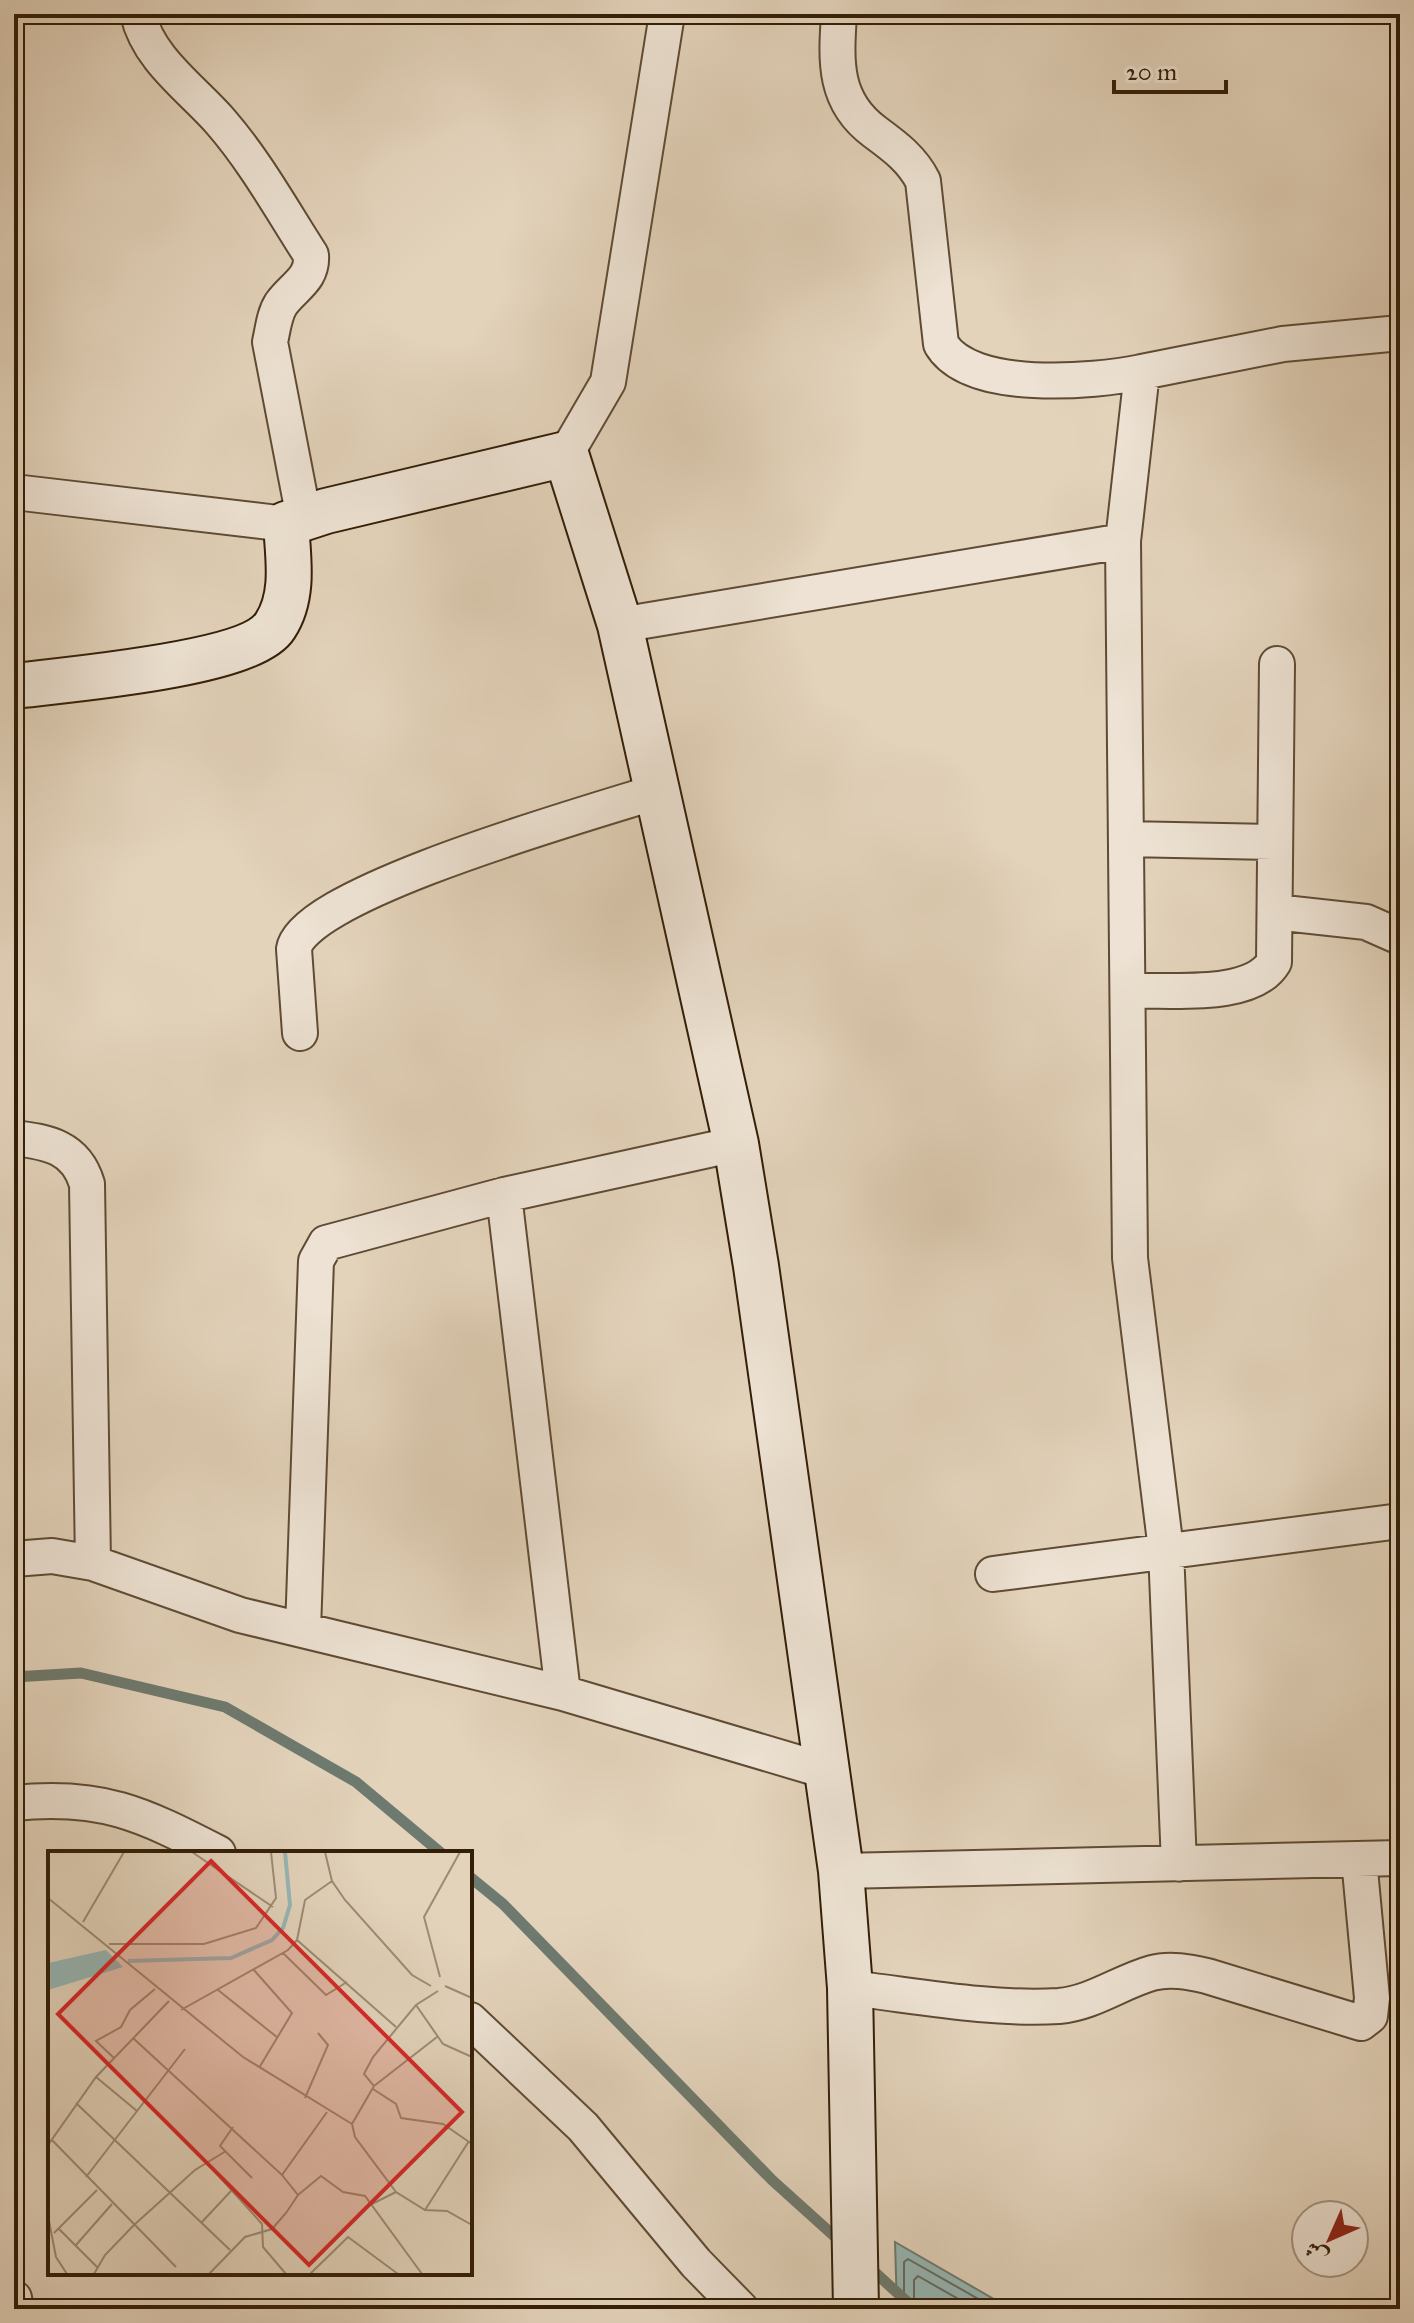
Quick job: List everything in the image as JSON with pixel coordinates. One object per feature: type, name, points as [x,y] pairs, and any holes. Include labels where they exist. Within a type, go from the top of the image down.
[{"type":"street","points":[[14,686],[157,669],[251,644],[274,629],[288,589],[295,521],[270,342],[274,319],[282,304],[305,280],[311,255],[221,122],[173,73],[141,30],[138,14]]},
{"type":"street","points":[[14,492],[295,521],[566,454],[608,382],[667,14]]},
{"type":"street","points":[[839,14],[836,64],[846,98],[861,121],[908,159],[923,181],[941,344],[958,365],[982,372],[1064,383],[1142,372],[1283,344],[1400,333]]},
{"type":"street","points":[[1142,372],[1123,541],[1130,1258],[1166,1550],[1179,1864]]},
{"type":"street","points":[[566,454],[620,625],[736,1144],[841,1871],[850,1988],[856,2309]]},
{"type":"street","points":[[620,625],[1123,541]]},
{"type":"street","points":[[1128,991],[1242,987],[1266,976],[1274,962],[1277,664]]},
{"type":"street","points":[[300,1033],[294,949],[295,939],[306,928],[371,890],[423,868],[659,791]]},
{"type":"street","points":[[1126,839],[1275,842]]},
{"type":"street","points":[[1275,912],[1366,922],[1400,937]]},
{"type":"street","points":[[14,1138],[48,1142],[63,1149],[76,1160],[87,1184],[93,1563]]},
{"type":"street","points":[[303,1630],[316,1261],[326,1243],[336,1237],[504,1195],[736,1144]]},
{"type":"street","points":[[504,1195],[563,1693]]},
{"type":"street","points":[[993,1574],[1400,1521]]},
{"type":"street","points":[[14,1559],[52,1556],[93,1563],[240,1615],[563,1693],[826,1771]]},
{"type":"street","points":[[14,1803],[58,1799],[99,1803],[147,1817],[214,1851]]},
{"type":"street","points":[[841,1871],[1400,1858]]},
{"type":"street","points":[[850,1988],[1025,2007],[1063,2005],[1101,1995],[1151,1973],[1181,1971],[1252,1989],[1346,2020],[1366,2022],[1372,1998],[1359,1859]]},
{"type":"street","points":[[472,2022],[583,2127],[696,2263],[741,2309]]},
{"type":"street","points":[[14,2298],[16,2309]]},
{"type":"water","points":[[895,2242],[1011,2309],[897,2309]]},
{"type":"waterway","points":[[14,1677],[81,1673],[225,1707],[356,1782],[439,1851]]},
{"type":"waterway","points":[[472,1879],[503,1904],[772,2180],[843,2244]]},
{"type":"waterway","points":[[868,2266],[915,2309]]}]
